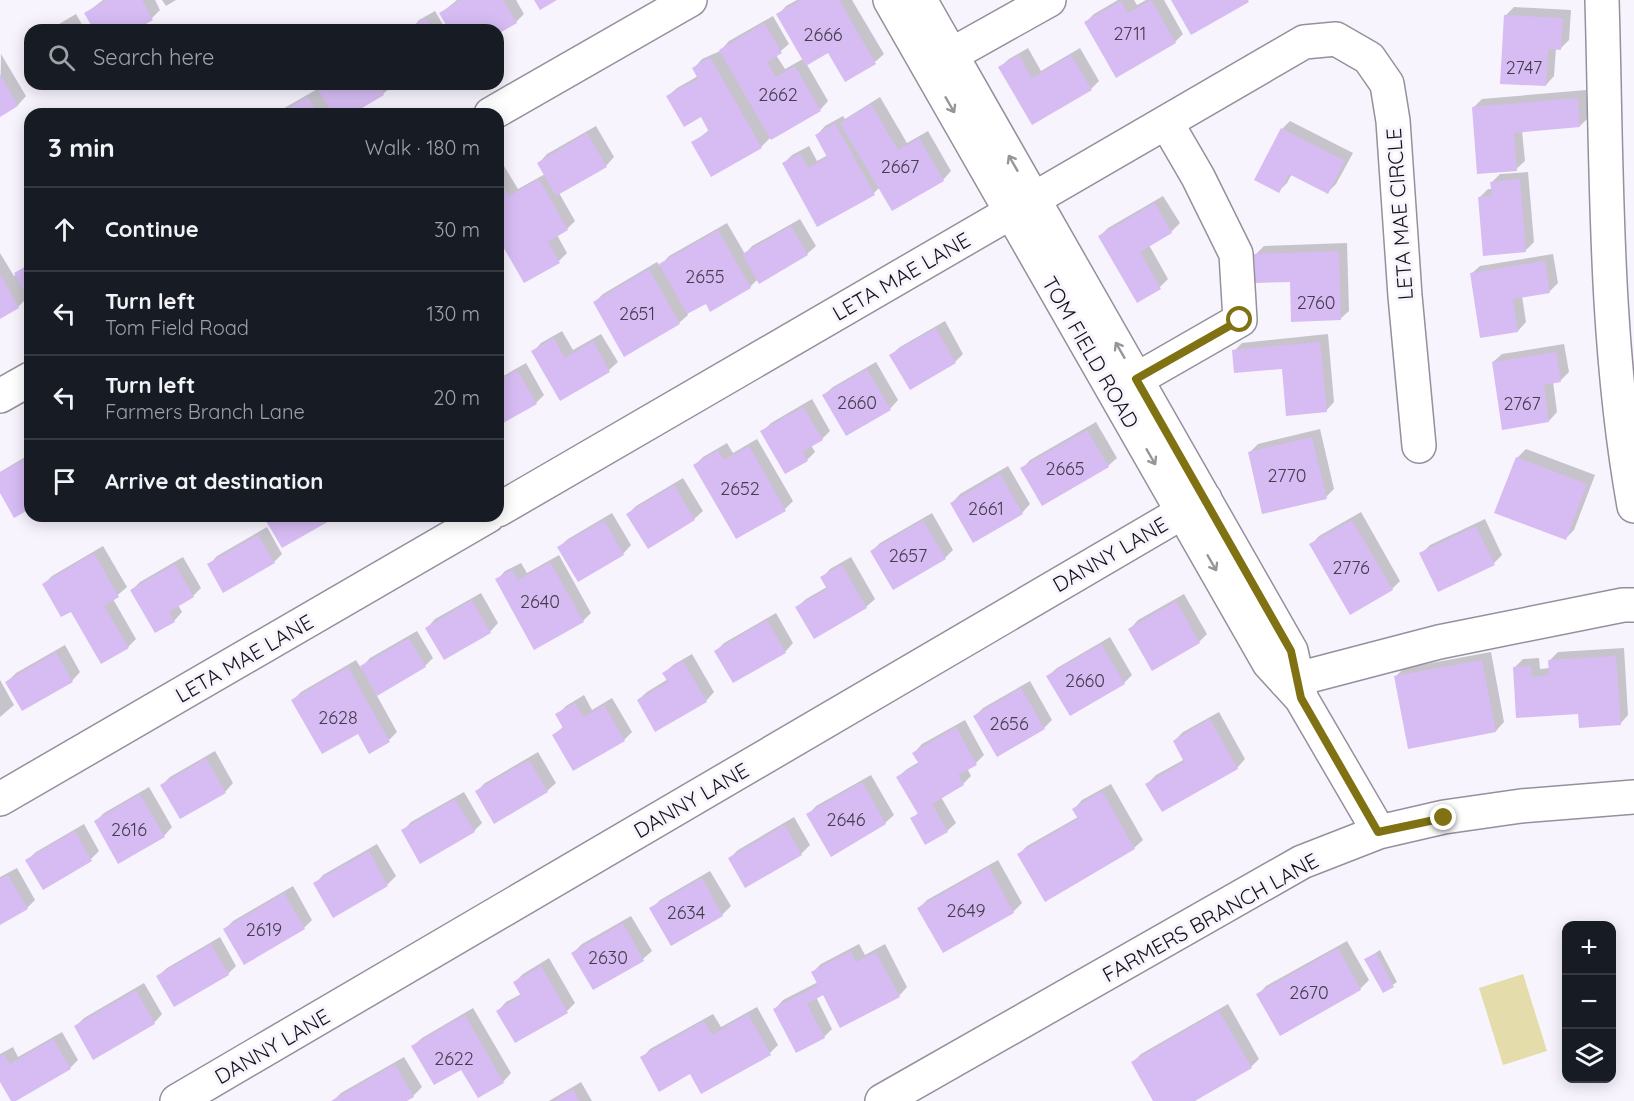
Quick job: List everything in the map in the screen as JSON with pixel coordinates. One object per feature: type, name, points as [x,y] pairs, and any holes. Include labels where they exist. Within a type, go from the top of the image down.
[{"type":"street","points":[[501,108],[690,0]]},
{"type":"street","name":"TOM FIELD ROAD","points":[[890,0],[940,61],[1194,506],[1269,663],[1295,686],[1378,832]]},
{"type":"street","name":"TOM FIELD ROAD","points":[[920,0],[940,61]]},
{"type":"street","points":[[940,61],[1049,0]]},
{"type":"street","points":[[1602,0],[1610,284],[1616,375],[1634,506]]},
{"type":"street","name":"LETA MAE CIRCLE","points":[[1304,42],[1336,39],[1369,58],[1387,84],[1393,121],[1405,296],[1419,446]]},
{"type":"street","name":"LETA MAE LANE","points":[[504,507],[1304,42]]},
{"type":"street","points":[[1125,386],[1240,320],[1236,254],[1198,177],[1166,122]]},
{"type":"street","points":[[0,396],[24,382]]},
{"type":"street","name":"DANNY LANE","points":[[177,1101],[1194,506]]},
{"type":"street","name":"LETA MAE LANE","points":[[0,800],[478,522]]},
{"type":"street","points":[[1295,686],[1316,675],[1439,642],[1623,605],[1634,605]]},
{"type":"street","name":"FARMERS BRANCH LANE","points":[[882,1101],[1302,862],[1378,832],[1444,818],[1521,806],[1634,797]]},
{"type":"shaded area","points":[[1523,974],[1547,1051],[1503,1065],[1479,988]]},
{"type":"building","points":[[107,0],[142,0],[153,20],[146,24],[90,24],[84,13]]},
{"type":"building","points":[[461,0],[503,0],[517,23],[504,31],[504,24],[445,24],[439,13]]},
{"type":"building","points":[[534,0],[557,0],[540,10]]},
{"type":"building","points":[[801,0],[839,0],[876,64],[845,82],[828,53],[806,66],[776,14]]},
{"type":"building","points":[[1151,0],[1176,43],[1116,78],[1084,22],[1121,1],[1128,13]]},
{"type":"building","points":[[1171,0],[1248,0],[1249,2],[1191,35]]},
{"type":"building","points":[[1504,15],[1563,18],[1561,50],[1548,49],[1546,86],[1500,84]]},
{"type":"building","points":[[426,18],[430,24],[416,24]]},
{"type":"building","points":[[764,23],[782,53],[767,62],[776,77],[795,66],[821,111],[771,140],[719,50]]},
{"type":"building","points":[[1019,55],[1032,78],[1071,55],[1092,90],[1032,125],[998,67]]},
{"type":"building","points":[[710,57],[762,148],[711,177],[691,142],[709,132],[701,117],[684,127],[666,96],[698,79],[692,68]]},
{"type":"building","points":[[0,74],[18,106],[0,117]]},
{"type":"building","points":[[318,90],[381,90],[384,95],[362,108],[329,108]]},
{"type":"building","points":[[308,97],[314,108],[289,108]]},
{"type":"building","points":[[1578,98],[1580,127],[1514,133],[1517,171],[1477,174],[1472,107]]},
{"type":"building","points":[[871,104],[898,150],[919,138],[944,181],[892,211],[840,123]]},
{"type":"building","points":[[835,123],[875,195],[817,227],[782,163],[800,153],[808,168],[827,157],[815,135]]},
{"type":"building","points":[[1281,128],[1345,161],[1328,194],[1289,174],[1279,193],[1254,180]]},
{"type":"building","points":[[587,133],[607,167],[556,196],[537,163]]},
{"type":"building","points":[[539,179],[568,230],[548,242],[560,263],[524,283],[504,248],[504,187],[509,196]]},
{"type":"building","points":[[1520,179],[1526,252],[1483,256],[1478,197],[1492,196],[1490,182]]},
{"type":"building","points":[[1155,203],[1172,233],[1140,252],[1161,289],[1137,303],[1098,236]]},
{"type":"building","points":[[791,226],[808,255],[759,284],[742,254]]},
{"type":"building","points":[[718,230],[751,288],[710,312],[706,304],[687,314],[659,264]]},
{"type":"building","points":[[1339,251],[1341,320],[1291,322],[1290,282],[1255,283],[1254,254]]},
{"type":"building","points":[[1545,261],[1550,293],[1513,299],[1518,332],[1480,338],[1470,273]]},
{"type":"building","points":[[24,267],[24,290],[14,273]]},
{"type":"building","points":[[649,269],[680,324],[624,357],[593,302]]},
{"type":"building","points":[[0,274],[19,308],[0,319]]},
{"type":"building","points":[[936,328],[956,363],[910,390],[889,355]]},
{"type":"building","points":[[554,338],[565,358],[593,341],[610,372],[560,401],[531,351]]},
{"type":"building","points":[[1320,342],[1327,412],[1286,416],[1282,369],[1234,373],[1232,350]]},
{"type":"building","points":[[1556,352],[1561,382],[1544,385],[1549,422],[1502,430],[1492,362]]},
{"type":"building","points":[[867,369],[891,410],[846,436],[822,395]]},
{"type":"building","points":[[517,370],[537,404],[504,423],[504,378]]},
{"type":"building","points":[[803,407],[823,440],[802,452],[808,461],[785,474],[760,431]]},
{"type":"building","points":[[1087,430],[1109,467],[1042,506],[1020,468]]},
{"type":"building","points":[[1312,437],[1327,499],[1262,514],[1248,452]]},
{"type":"building","points":[[749,446],[786,511],[736,539],[693,465],[718,450],[724,460]]},
{"type":"building","points":[[1516,457],[1587,484],[1566,540],[1494,513]]},
{"type":"building","points":[[24,459],[24,512],[14,518],[0,493],[0,473]]},
{"type":"building","points":[[1000,474],[1023,514],[973,543],[950,503]]},
{"type":"building","points":[[674,485],[695,520],[648,549],[626,514]]},
{"type":"building","points":[[604,520],[624,555],[578,582],[557,547]]},
{"type":"building","points":[[923,520],[946,559],[893,590],[870,551]]},
{"type":"building","points":[[1352,520],[1393,590],[1350,615],[1309,544]]},
{"type":"building","points":[[267,522],[328,522],[282,548]]},
{"type":"building","points":[[1476,526],[1495,565],[1438,592],[1419,553]]},
{"type":"building","points":[[258,535],[275,563],[223,593],[207,564]]},
{"type":"building","points":[[94,553],[119,597],[104,606],[129,648],[101,664],[71,612],[61,617],[42,584]]},
{"type":"building","points":[[550,562],[584,622],[534,650],[495,579],[512,570],[518,580]]},
{"type":"building","points":[[175,564],[194,597],[169,612],[175,622],[155,633],[130,590]]},
{"type":"building","points":[[842,565],[867,608],[814,639],[795,607],[827,589],[820,577]]},
{"type":"building","points":[[472,600],[491,633],[444,660],[425,628]]},
{"type":"building","points":[[1176,601],[1200,643],[1152,671],[1128,629]]},
{"type":"building","points":[[767,620],[786,653],[733,683],[714,651]]},
{"type":"building","points":[[409,638],[426,667],[377,696],[360,666]]},
{"type":"building","points":[[1101,644],[1125,684],[1070,716],[1046,676]]},
{"type":"building","points":[[56,652],[73,682],[22,711],[5,682]]},
{"type":"building","points":[[1616,656],[1621,725],[1579,728],[1578,714],[1516,718],[1513,667],[1531,666],[1532,677],[1549,675],[1548,660]]},
{"type":"building","points":[[1482,660],[1496,732],[1408,749],[1394,676]]},
{"type":"building","points":[[683,661],[707,702],[655,732],[637,700],[668,682],[662,673]]},
{"type":"building","points":[[348,667],[390,742],[369,754],[358,734],[322,754],[291,700]]},
{"type":"building","points":[[1021,688],[1045,729],[997,757],[973,716]]},
{"type":"building","points":[[575,703],[584,717],[604,705],[625,741],[573,771],[552,735],[563,728],[555,714]]},
{"type":"building","points":[[1210,719],[1238,769],[1162,812],[1145,784],[1184,762],[1173,741]]},
{"type":"building","points":[[956,727],[977,765],[958,775],[964,785],[932,804],[948,832],[925,845],[910,818],[918,814],[896,777],[919,764],[912,753]]},
{"type":"building","points":[[206,758],[226,793],[180,819],[160,785]]},
{"type":"building","points":[[529,760],[548,792],[494,824],[475,791]]},
{"type":"building","points":[[862,782],[886,824],[831,857],[806,814]]},
{"type":"building","points":[[1102,791],[1135,849],[1045,902],[1017,854],[1078,819],[1072,809]]},
{"type":"building","points":[[140,794],[165,837],[118,864],[94,821]]},
{"type":"building","points":[[455,799],[475,832],[420,864],[401,830]]},
{"type":"building","points":[[785,825],[802,855],[745,888],[728,858]]},
{"type":"building","points":[[75,831],[92,861],[43,890],[25,860]]},
{"type":"building","points":[[369,851],[388,886],[333,918],[313,883]]},
{"type":"building","points":[[989,867],[1014,913],[943,953],[917,908]]},
{"type":"building","points":[[8,875],[28,909],[0,925],[0,879]]},
{"type":"building","points":[[702,878],[723,916],[671,946],[649,908]]},
{"type":"building","points":[[284,893],[305,929],[244,965],[223,929]]},
{"type":"building","points":[[623,923],[644,961],[593,990],[571,953]]},
{"type":"building","points":[[211,944],[229,975],[174,1007],[156,976]]},
{"type":"building","points":[[1338,948],[1361,990],[1280,1036],[1256,994]]},
{"type":"building","points":[[851,951],[856,962],[876,952],[900,997],[840,1028],[823,995],[807,1004],[825,1038],[796,1053],[773,1009],[818,985],[811,972]]},
{"type":"building","points":[[1376,953],[1394,987],[1383,993],[1364,959]]},
{"type":"building","points":[[541,966],[568,1013],[515,1043],[496,1011],[521,996],[513,982]]},
{"type":"building","points":[[136,990],[155,1024],[93,1060],[74,1026]]},
{"type":"building","points":[[1219,1011],[1252,1068],[1195,1101],[1153,1101],[1131,1062]]},
{"type":"building","points":[[748,1014],[771,1055],[701,1094],[690,1074],[659,1092],[640,1057],[704,1021],[712,1035]]},
{"type":"building","points":[[465,1015],[504,1083],[478,1098],[461,1070],[434,1085],[411,1046]]},
{"type":"building","points":[[53,1039],[71,1069],[16,1101],[11,1101],[0,1082],[0,1056],[4,1054],[10,1064]]},
{"type":"building","points":[[395,1064],[414,1097],[407,1101],[331,1101]]},
{"type":"building","points":[[573,1089],[579,1101],[553,1101]]},
{"type":"route","points":[[1240,320],[1136,379],[1291,651],[1301,698],[1378,832],[1444,818]]}]
